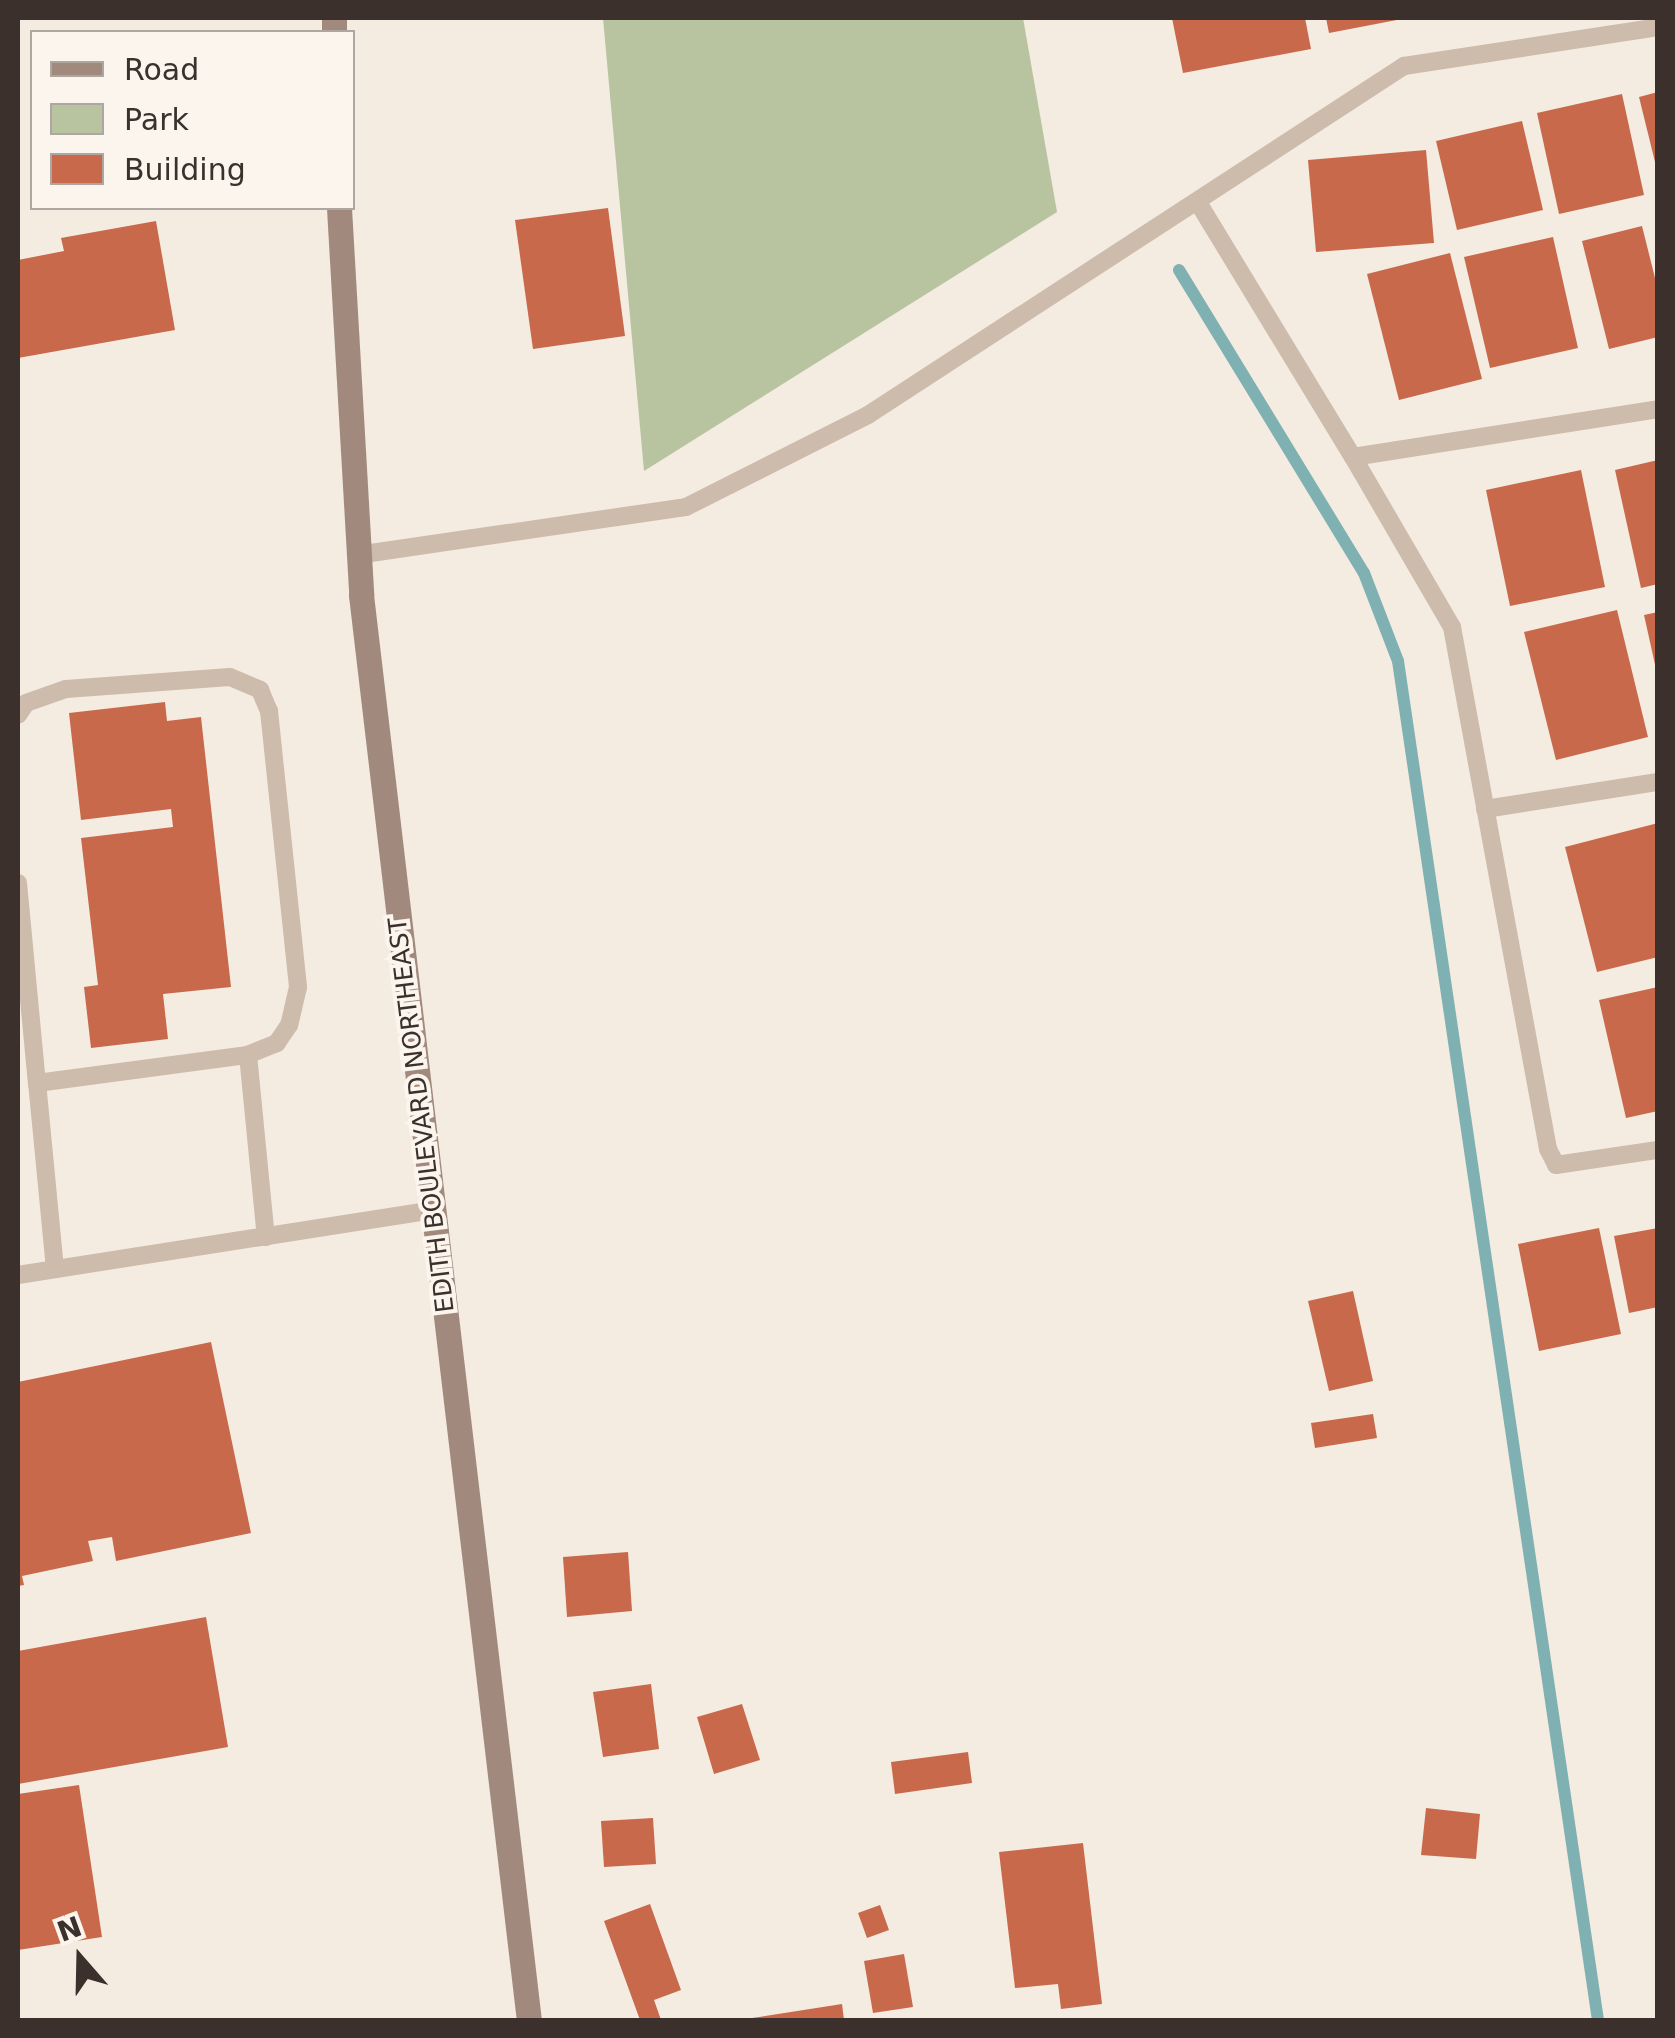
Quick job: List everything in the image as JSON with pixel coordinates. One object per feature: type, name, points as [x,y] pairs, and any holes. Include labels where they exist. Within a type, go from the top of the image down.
[{"type":"street","name":"EDITH BOULEVARD NORTHEAST","points":[[339,210],[357,555],[529,2020]]},
{"type":"lane","points":[[357,555],[686,507],[868,414],[1199,204],[1404,66],[1658,27]]},
{"type":"lane","points":[[1199,204],[1452,627],[1556,1165],[1658,1150]]},
{"type":"lane","points":[[1352,457],[1658,409]]},
{"type":"lane","points":[[18,715],[26,703],[66,690],[230,677],[260,690],[268,711],[298,988],[290,1025],[277,1042],[248,1055],[38,1083]]},
{"type":"lane","points":[[1485,808],[1658,782]]},
{"type":"lane","points":[[18,883],[55,1269]]},
{"type":"lane","points":[[248,1055],[266,1237]]},
{"type":"lane","points":[[18,1275],[433,1210]]},
{"type":"green space","points":[[603,18],[1023,18],[1057,212],[644,471]]},
{"type":"building","points":[[1172,18],[1305,18],[1311,49],[1183,73]]},
{"type":"building","points":[[1326,18],[1402,18],[1402,19],[1329,33]]},
{"type":"building","points":[[1658,92],[1658,165],[1656,166],[1639,97]]},
{"type":"building","points":[[1622,94],[1644,195],[1559,214],[1537,113]]},
{"type":"building","points":[[1522,121],[1543,210],[1457,230],[1436,141]]},
{"type":"building","points":[[1426,150],[1434,243],[1316,252],[1308,160]]},
{"type":"building","points":[[608,208],[625,336],[533,349],[515,220]]},
{"type":"building","points":[[156,221],[175,330],[18,358],[18,260],[64,251],[61,238]]},
{"type":"building","points":[[1642,226],[1658,290],[1658,337],[1609,349],[1582,241]]},
{"type":"building","points":[[1553,237],[1578,348],[1490,368],[1464,257]]},
{"type":"building","points":[[1450,253],[1482,379],[1399,400],[1367,274]]},
{"type":"building","points":[[1658,460],[1658,584],[1641,588],[1615,470]]},
{"type":"building","points":[[1581,470],[1605,587],[1510,606],[1486,490]]},
{"type":"building","points":[[1617,610],[1648,737],[1556,760],[1524,632]]},
{"type":"building","points":[[1658,612],[1658,669],[1656,669],[1644,615]]},
{"type":"building","points":[[165,702],[167,721],[201,717],[231,987],[163,994],[168,1039],[91,1048],[84,987],[98,985],[81,838],[173,827],[171,809],[81,820],[69,713]]},
{"type":"building","points":[[1658,823],[1658,957],[1597,972],[1565,847]]},
{"type":"building","points":[[1658,987],[1658,1111],[1626,1118],[1599,1000]]},
{"type":"building","points":[[1599,1228],[1621,1334],[1539,1351],[1518,1244]]},
{"type":"building","points":[[1658,1228],[1658,1307],[1629,1313],[1614,1236]]},
{"type":"building","points":[[1353,1291],[1373,1381],[1329,1391],[1308,1301]]},
{"type":"building","points":[[211,1342],[251,1533],[116,1561],[112,1537],[88,1541],[93,1561],[22,1576],[24,1585],[18,1586],[18,1382]]},
{"type":"building","points":[[1373,1414],[1377,1438],[1315,1448],[1311,1423]]},
{"type":"building","points":[[628,1552],[632,1611],[567,1617],[563,1557]]},
{"type":"building","points":[[206,1617],[228,1747],[18,1784],[18,1651]]},
{"type":"building","points":[[651,1684],[659,1749],[603,1757],[593,1692]]},
{"type":"building","points":[[742,1704],[760,1760],[714,1774],[697,1717]]},
{"type":"building","points":[[968,1752],[972,1783],[895,1794],[891,1762]]},
{"type":"building","points":[[79,1785],[102,1937],[18,1950],[18,1794]]},
{"type":"building","points":[[1426,1808],[1480,1814],[1476,1859],[1421,1855]]},
{"type":"building","points":[[653,1818],[656,1864],[604,1867],[601,1821]]},
{"type":"building","points":[[1083,1843],[1102,2004],[1061,2009],[1058,1984],[1015,1988],[999,1852]]},
{"type":"building","points":[[650,1904],[681,1990],[654,2000],[661,2020],[640,2020],[604,1921]]},
{"type":"building","points":[[880,1905],[889,1930],[867,1938],[858,1913]]},
{"type":"building","points":[[904,1954],[913,2007],[873,2013],[864,1961]]},
{"type":"building","points":[[842,2004],[844,2020],[752,2020],[752,2018]]},
{"type":"waterway","points":[[1179,270],[1364,573],[1398,661],[1598,2020]]}]
